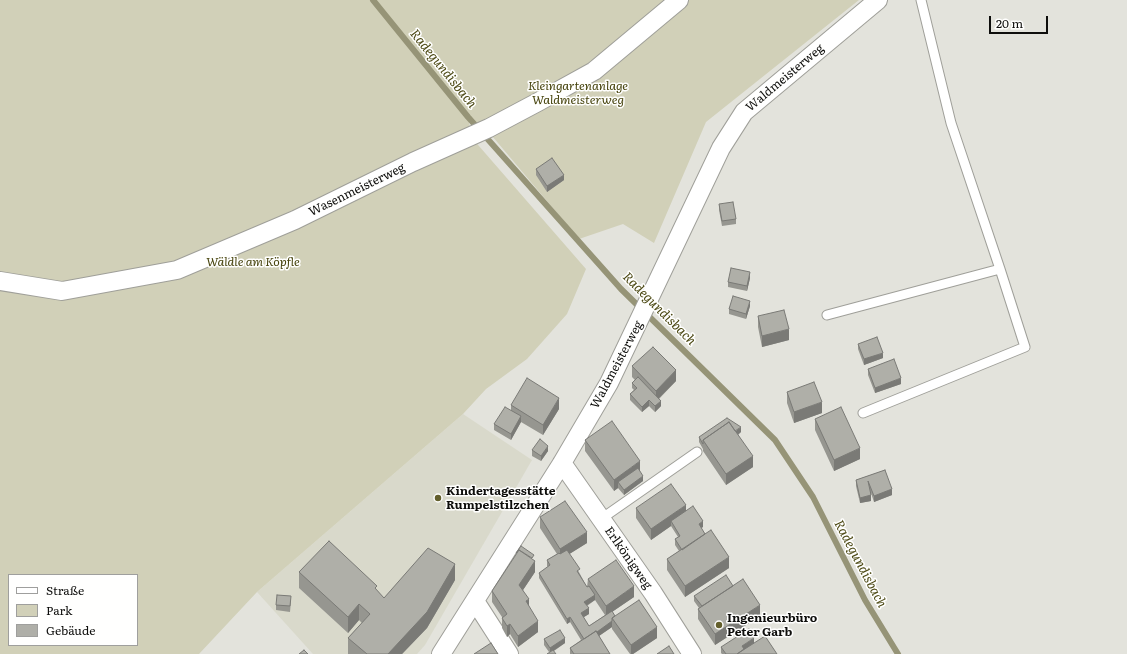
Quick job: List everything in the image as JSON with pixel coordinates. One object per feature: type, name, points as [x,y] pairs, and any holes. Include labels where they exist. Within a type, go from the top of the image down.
[{"type":"street","name":"Wasenmeisterweg","points":[[0,281],[62,291],[177,270],[295,220],[538,102],[594,71],[679,0]]},
{"type":"street","name":"Waldmeisterweg","points":[[442,654],[562,463],[609,383],[638,325],[721,148],[744,112],[878,0]]},
{"type":"street","name":"Erlkönigweg","points":[[562,463],[653,593],[692,654]]},
{"type":"street","points":[[475,601],[509,654]]},
{"type":"lane","points":[[863,413],[1025,347],[951,123],[921,0]]},
{"type":"lane","points":[[827,315],[1000,269]]},
{"type":"lane","points":[[601,519],[697,452]]},
{"type":"shaded area","name":"Kindertagesstätte Rumpelstilzchen","points":[[463,414],[532,460],[425,645],[417,654],[313,654],[257,592]]},
{"type":"green space","name":"Wäldle am Köpfle","points":[[0,0],[859,0],[706,122],[654,243],[623,224],[579,239],[487,130],[468,117],[472,138],[586,269],[567,314],[527,359],[486,389],[463,414],[257,592],[199,654],[0,654]]},
{"type":"building","points":[[552,158],[564,175],[547,186],[536,169]]},
{"type":"building","points":[[733,202],[736,219],[722,221],[719,204]]},
{"type":"building","points":[[731,268],[750,272],[747,286],[728,282]]},
{"type":"building","points":[[733,296],[750,301],[746,314],[729,309]]},
{"type":"building","points":[[784,310],[789,329],[762,336],[758,316]]},
{"type":"building","points":[[877,337],[883,353],[864,359],[858,344]]},
{"type":"building","points":[[653,347],[676,370],[656,391],[632,366]]},
{"type":"building","points":[[894,359],[901,378],[875,388],[868,369]]},
{"type":"building","points":[[638,377],[661,401],[655,406],[649,400],[642,407],[630,394],[637,388],[632,383]]},
{"type":"building","points":[[527,378],[559,398],[543,425],[511,405]]},
{"type":"building","points":[[814,382],[822,402],[794,412],[787,392]]},
{"type":"building","points":[[505,407],[521,416],[511,434],[494,424]]},
{"type":"building","points":[[841,407],[860,448],[834,460],[815,419]]},
{"type":"building","points":[[727,418],[741,427],[735,431],[729,422],[703,440],[703,444],[699,437]]},
{"type":"building","points":[[612,421],[640,461],[614,480],[585,440]]},
{"type":"building","points":[[729,422],[753,456],[726,474],[703,440]]},
{"type":"building","points":[[540,439],[548,446],[541,456],[532,450]]},
{"type":"building","points":[[638,468],[643,476],[624,490],[618,482]]},
{"type":"building","points":[[885,470],[892,489],[874,496],[868,481],[871,495],[860,498],[856,480]]},
{"type":"building","points":[[671,484],[686,505],[651,529],[636,508]]},
{"type":"building","points":[[565,501],[587,532],[560,549],[540,517]]},
{"type":"building","points":[[693,506],[703,521],[699,524],[705,534],[682,550],[675,539],[680,536],[671,521]]},
{"type":"building","points":[[711,530],[729,557],[685,586],[667,559]]},
{"type":"building","points":[[329,541],[377,586],[375,588],[384,598],[428,548],[455,564],[427,612],[388,654],[367,654],[348,638],[370,614],[359,604],[348,617],[299,572]]},
{"type":"building","points":[[521,546],[534,555],[532,558],[519,550],[516,553]]},
{"type":"building","points":[[519,550],[535,561],[519,585],[529,599],[526,601],[538,621],[518,636],[510,624],[507,626],[502,618],[507,614],[492,591]]},
{"type":"building","points":[[567,550],[580,569],[577,571],[587,587],[589,586],[595,595],[584,602],[589,608],[581,613],[589,626],[612,611],[615,616],[612,618],[612,621],[584,639],[570,617],[567,619],[539,573],[550,565],[547,560]]},
{"type":"building","points":[[616,560],[634,586],[606,606],[588,579]]},
{"type":"building","points":[[726,575],[733,586],[702,606],[694,596]]},
{"type":"building","points":[[743,579],[760,605],[715,634],[698,609]]},
{"type":"building","points":[[277,595],[291,596],[290,606],[276,605]]},
{"type":"building","points":[[639,600],[657,627],[631,645],[612,618]]},
{"type":"building","points":[[749,629],[754,638],[742,646],[744,649],[737,654],[726,654],[721,647]]},
{"type":"building","points":[[560,630],[565,638],[550,648],[544,639]]},
{"type":"building","points":[[596,631],[610,654],[574,654],[570,648]]},
{"type":"building","points":[[765,636],[777,654],[737,654]]},
{"type":"building","points":[[491,643],[498,654],[474,654]]},
{"type":"building","points":[[669,646],[674,654],[657,654]]},
{"type":"building","points":[[304,650],[308,654],[299,654]]},
{"type":"building","points":[[553,650],[556,654],[547,654]]},
{"type":"waterway","name":"Radegundisbach","points":[[373,0],[468,117],[621,289],[775,440],[813,497],[865,600],[898,654]]},
{"type":"place","name":"Kindertagesstätte Rumpelstilzchen","points":[[438,498]]},
{"type":"place","name":"Ingenieurbüro Peter Garb","points":[[719,625]]},
{"type":"park label","name":"Kleingartenanlage Waldmeisterweg","points":[[578,93]]}]
